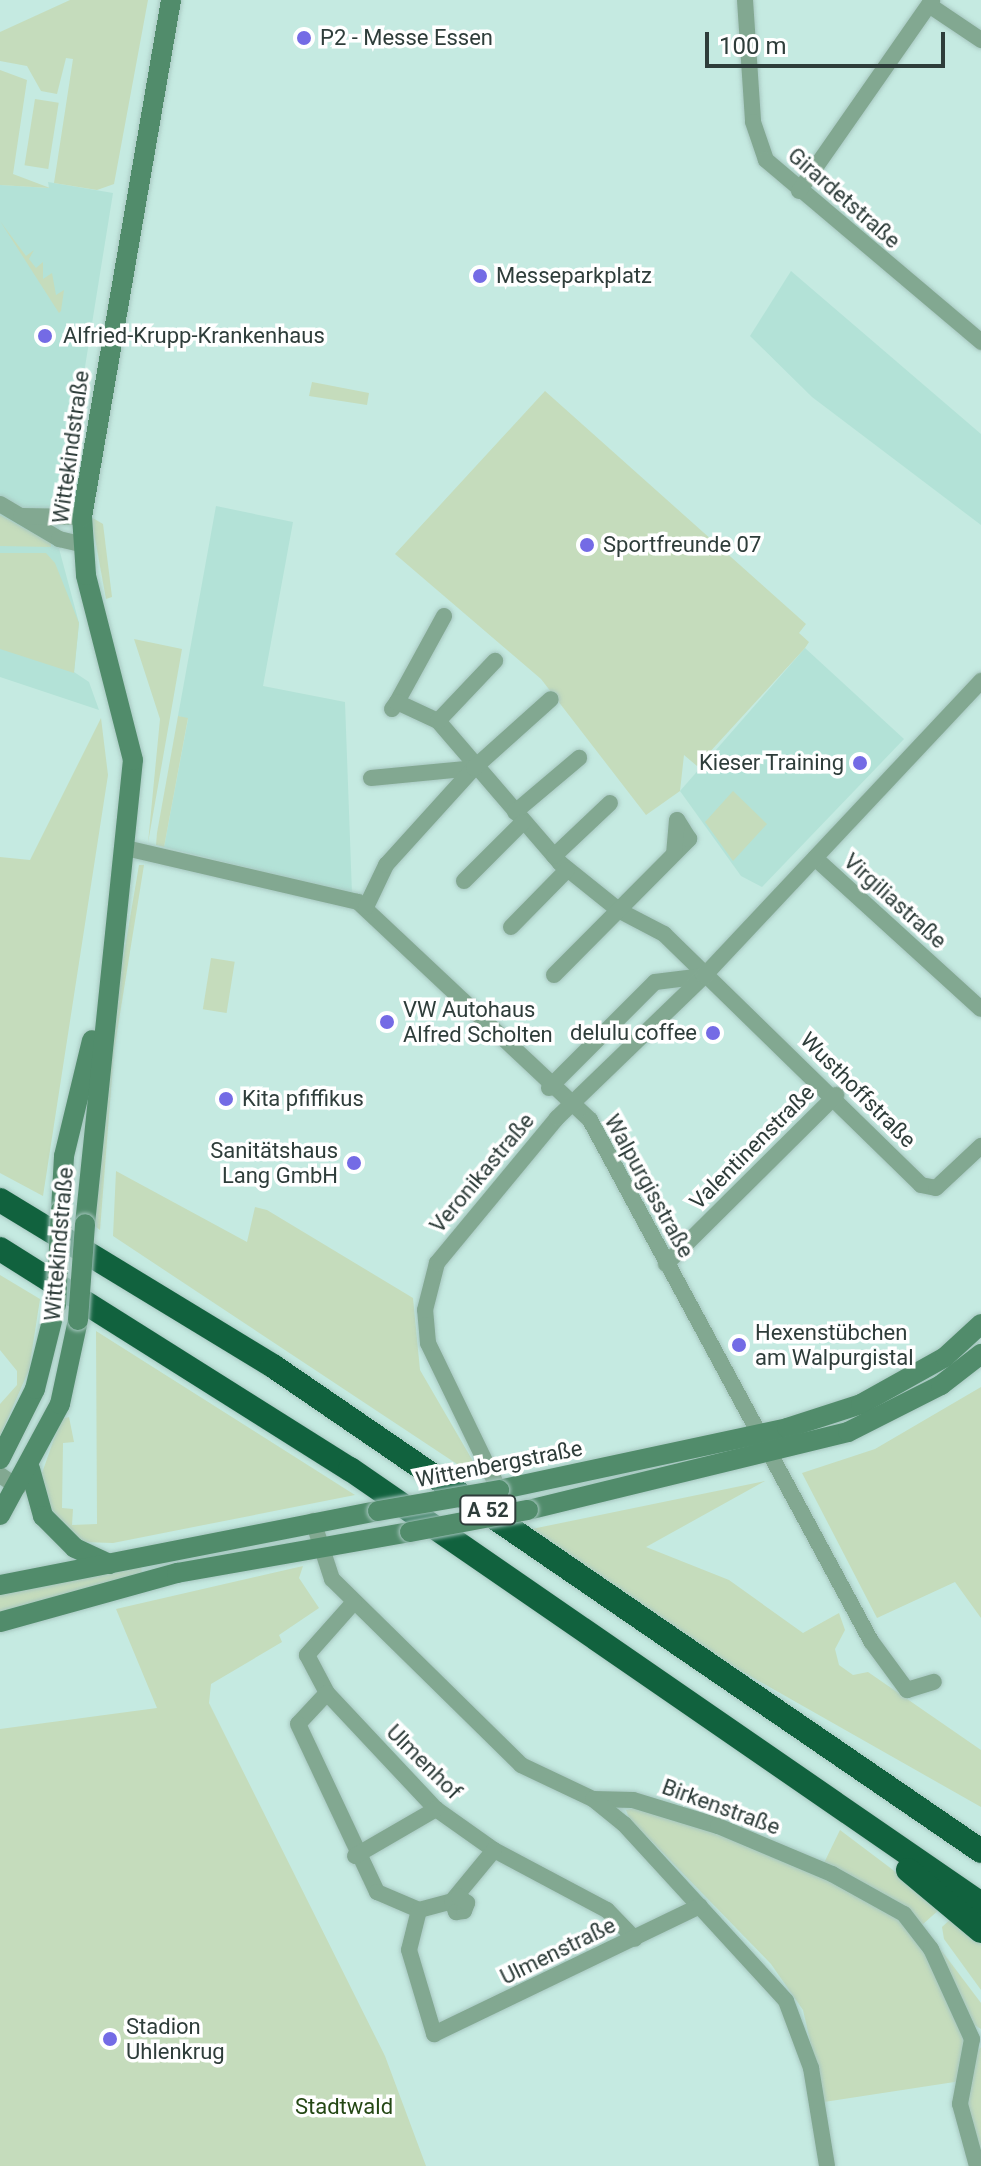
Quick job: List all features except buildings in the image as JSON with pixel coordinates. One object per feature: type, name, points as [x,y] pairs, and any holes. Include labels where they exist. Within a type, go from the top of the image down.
[{"type":"highway","name":"A 52","points":[[0,1200],[286,1375],[981,1851]]},
{"type":"highway","name":"A 52","points":[[0,1249],[338,1460],[981,1904]]},
{"type":"highway","points":[[844,1807],[886,1853],[981,1931]]},
{"type":"main road","name":"Wittekindstraße","points":[[0,1515],[30,1469],[60,1404],[78,1320],[104,993],[126,848],[132,743],[81,544],[82,517],[171,0]]},
{"type":"main road","name":"Wittekindstraße","points":[[0,1459],[35,1389],[56,1305],[61,1210],[75,1104],[104,993]]},
{"type":"main road","name":"Wittenbergstraße","points":[[0,1585],[313,1521],[499,1490],[760,1435],[904,1383],[981,1324]]},
{"type":"main road","points":[[0,1622],[177,1573],[528,1510],[769,1456],[898,1409],[981,1354]]},
{"type":"main road","points":[[30,1469],[32,1494],[49,1523],[109,1564]]},
{"type":"street","name":"Girardetstraße","points":[[745,0],[755,131],[766,160],[981,342]]},
{"type":"street","points":[[799,191],[930,3],[981,40]]},
{"type":"street","points":[[0,504],[81,544]]},
{"type":"street","points":[[20,516],[82,517]]},
{"type":"street","points":[[444,616],[395,705],[438,721],[495,661]]},
{"type":"street","name":"Veronikastraße","points":[[499,1490],[437,1369],[425,1310],[437,1263],[452,1240],[571,1104],[704,976],[981,681]]},
{"type":"street","points":[[126,848],[366,907],[386,865],[474,768],[551,699]]},
{"type":"street","name":"Wusthoffstraße","points":[[438,721],[474,768],[567,870],[620,911],[664,934],[704,976],[836,1095],[925,1188],[942,1184],[981,1146]]},
{"type":"street","points":[[464,881],[519,817],[579,758]]},
{"type":"street","points":[[371,778],[474,768]]},
{"type":"street","points":[[554,856],[610,803]]},
{"type":"street","points":[[554,975],[674,853]]},
{"type":"street","name":"Virgiliastraße","points":[[815,858],[981,1009]]},
{"type":"street","points":[[511,927],[567,870]]},
{"type":"street","name":"Walpurgisstraße","points":[[366,907],[549,1088],[590,1120],[769,1456],[898,1683],[908,1690],[934,1682]]},
{"type":"street","points":[[549,1088],[655,982],[704,976]]},
{"type":"street","name":"Valentinenstraße","points":[[666,1264],[836,1095]]},
{"type":"street","points":[[0,1475],[18,1487]]},
{"type":"street","name":"Birkenstraße","points":[[313,1521],[318,1547],[354,1602],[521,1765],[593,1799],[679,1811],[832,1874],[904,1914],[931,1949],[972,2039],[960,2104],[977,2166]]},
{"type":"street","name":"Ulmenhof","points":[[354,1602],[307,1655],[327,1693],[436,1809],[494,1850],[607,1910],[635,1939]]},
{"type":"street","points":[[327,1693],[298,1724],[355,1856],[377,1892],[419,1910],[455,1898],[494,1850]]},
{"type":"street","points":[[593,1799],[700,1906],[786,2001],[811,2068],[827,2166]]},
{"type":"street","points":[[355,1856],[436,1809]]},
{"type":"street","name":"Ulmenstraße","points":[[419,1910],[409,1950],[434,2034],[700,1906]]},
{"type":"shaded area","name":"Alfried-Krupp-Krankenhaus","points":[[48,182],[113,193],[57,541],[79,623],[74,672],[89,682],[99,710],[0,677],[0,185],[49,188]]},
{"type":"shaded area","points":[[791,271],[981,434],[981,525],[812,397],[750,336]]},
{"type":"shaded area","points":[[216,506],[293,522],[263,686],[345,702],[352,894],[164,847],[188,719],[178,716]]},
{"type":"shaded area","points":[[805,648],[904,739],[762,887],[741,876],[680,791]]},
{"type":"green space","points":[[70,0],[148,0],[114,184],[97,190],[54,183],[73,59],[66,58],[57,94],[41,91],[27,66],[0,61],[0,32]]},
{"type":"green space","points":[[0,70],[27,80],[13,174],[50,188],[0,185]]},
{"type":"green space","points":[[35,99],[59,103],[48,169],[25,165]]},
{"type":"green space","points":[[0,221],[26,256],[34,250],[29,259],[36,268],[43,262],[43,279],[52,273],[56,295],[64,290],[59,313]]},
{"type":"green space","points":[[312,382],[369,393],[367,405],[309,396]]},
{"type":"green space","points":[[545,391],[806,624],[799,633],[809,642],[805,648],[697,766],[684,755],[680,791],[646,815],[541,679],[395,554]]},
{"type":"green space","points":[[0,515],[51,543],[51,547],[0,546]]},
{"type":"green space","points":[[91,517],[103,524],[112,597],[106,599]]},
{"type":"green space","points":[[0,553],[46,553],[55,563],[79,623],[74,673],[0,649]]},
{"type":"green space","points":[[134,639],[182,649],[148,843],[160,719]]},
{"type":"green space","points":[[178,716],[188,718],[164,847],[156,845],[157,833]]},
{"type":"green space","points":[[101,718],[108,775],[43,1196],[0,1173],[0,857],[30,860]]},
{"type":"green space","points":[[733,791],[767,824],[733,861],[705,822]]},
{"type":"green space","points":[[139,865],[144,865],[114,1051],[100,1230],[92,1224],[105,1065]]},
{"type":"green space","points":[[211,958],[235,962],[227,1013],[203,1009]]},
{"type":"green space","points":[[116,1171],[247,1242],[255,1207],[267,1210],[413,1298],[420,1370],[474,1463],[466,1470],[113,1236]]},
{"type":"green space","points":[[0,1275],[40,1299],[29,1370],[0,1436],[0,1404],[17,1385],[17,1371],[0,1350]]},
{"type":"green space","points":[[96,1331],[355,1495],[113,1543],[82,1542],[49,1510],[42,1473],[61,1419],[69,1417],[74,1442],[63,1443],[62,1508],[73,1509],[72,1525],[97,1524]]},
{"type":"green space","points":[[981,1387],[981,1618],[955,1582],[877,1618],[802,1473],[875,1449]]},
{"type":"green space","points":[[765,1481],[646,1547],[729,1580],[803,1633],[839,1613],[845,1630],[835,1649],[839,1665],[853,1675],[868,1672],[981,1750],[981,1807],[734,1667],[527,1530]]},
{"type":"green space","name":"Stadtwald","points":[[303,1566],[299,1578],[319,1608],[279,1635],[282,1642],[211,1684],[209,1703],[385,2056],[426,2166],[0,2166],[0,1729],[157,1708],[116,1609]]},
{"type":"green space","points":[[141,1567],[142,1574],[0,1612],[0,1594]]},
{"type":"green space","points":[[635,1808],[823,1865],[840,1830],[942,1907],[922,1925],[976,2053],[981,2047],[981,2166],[961,2081],[824,2102],[803,2010],[771,1964],[629,1818],[626,1810]]},
{"type":"green space","points":[[954,1916],[981,1942],[981,1990],[944,1939],[942,1927]]},
{"type":"green space","points":[[935,1942],[981,2003],[981,2029],[971,2023]]},
{"type":"place","name":"P2 - Messe Essen","points":[[304,38]]},
{"type":"place","name":"Messeparkplatz","points":[[480,276]]},
{"type":"place","name":"Alfried-Krupp-Krankenhaus","points":[[45,336]]},
{"type":"place","name":"Sportfreunde 07","points":[[587,545]]},
{"type":"place","name":"Kieser Training","points":[[860,763]]},
{"type":"place","name":"VW Autohaus Alfred Scholten","points":[[387,1022]]},
{"type":"place","name":"delulu coffee","points":[[713,1033]]},
{"type":"place","name":"Kita pfiffikus","points":[[226,1099]]},
{"type":"place","name":"Sanitätshaus Lang GmbH","points":[[354,1163]]},
{"type":"place","name":"Hexenstübchen am Walpurgistal","points":[[739,1345]]},
{"type":"place","name":"Stadion Uhlenkrug","points":[[110,2039]]}]
